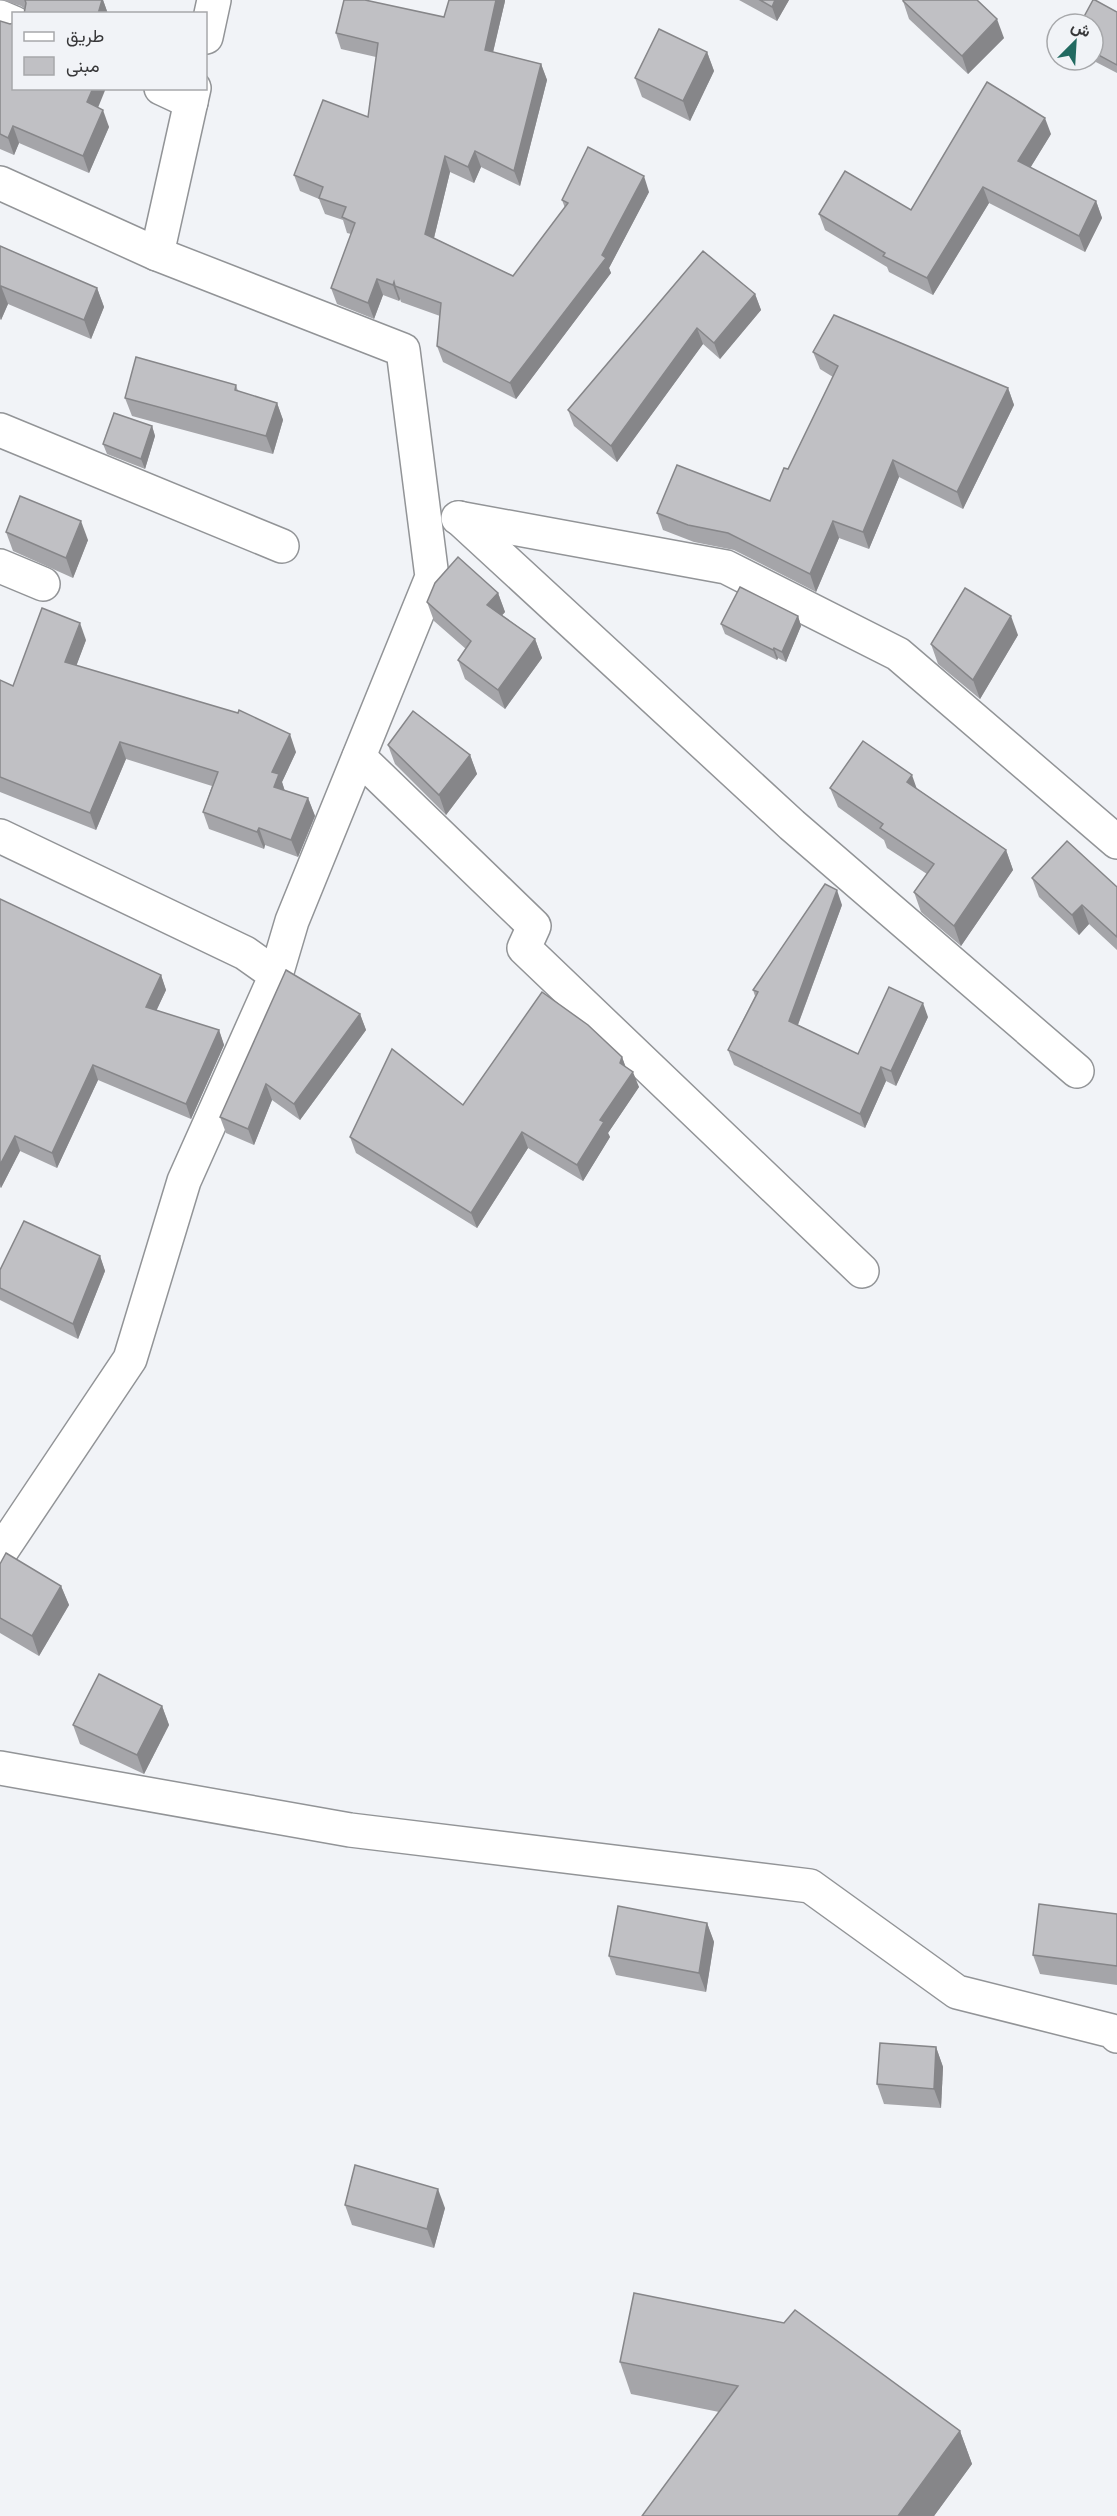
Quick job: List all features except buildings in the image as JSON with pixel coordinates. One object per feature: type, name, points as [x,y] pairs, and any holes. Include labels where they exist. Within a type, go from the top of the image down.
[{"type":"street","points":[[207,32],[214,0]]},
{"type":"street","points":[[157,254],[193,95],[170,90]]},
{"type":"street","points":[[0,183],[157,254],[403,350],[432,577],[292,921],[276,975],[184,1181],[130,1359],[4,1539]]},
{"type":"street","points":[[0,430],[282,546]]},
{"type":"street","points":[[424,512],[726,567],[898,654],[1117,842]]},
{"type":"street","points":[[459,518],[792,825],[1077,1071]]},
{"type":"street","points":[[0,566],[43,584]]},
{"type":"street","points":[[359,756],[534,926],[524,948],[862,1271]]},
{"type":"street","points":[[0,837],[245,953],[276,975]]},
{"type":"street","points":[[0,1768],[350,1830],[810,1886],[957,1992],[1112,2031],[1117,2036]]}]
